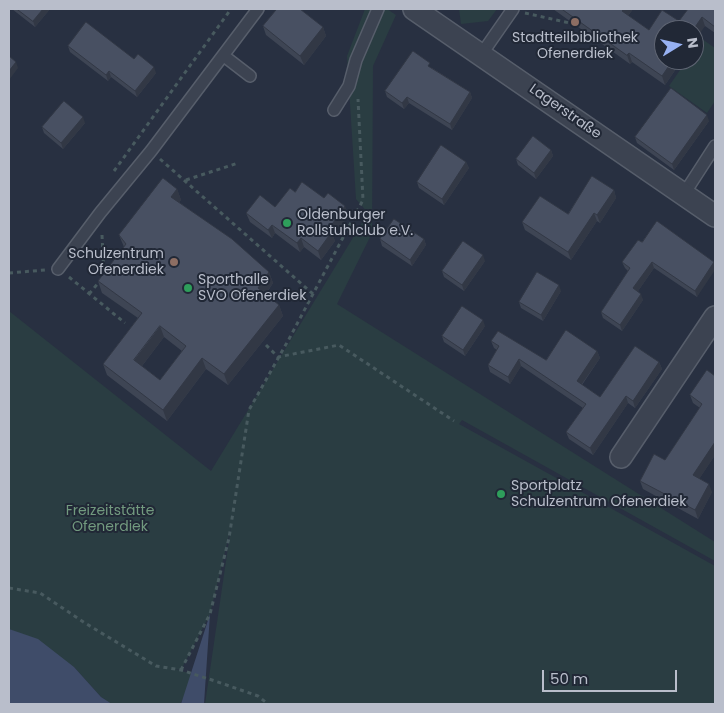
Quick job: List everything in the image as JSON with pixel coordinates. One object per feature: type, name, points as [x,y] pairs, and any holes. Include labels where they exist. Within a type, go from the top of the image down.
[{"type":"street","name":"Lagerstraße","points":[[414,9],[715,216]]},
{"type":"street","points":[[621,457],[715,318]]},
{"type":"lane","points":[[58,269],[100,213],[151,152],[258,9]]},
{"type":"lane","points":[[334,110],[349,86],[356,60],[378,9]]},
{"type":"lane","points":[[481,55],[513,9]]},
{"type":"lane","points":[[224,56],[250,76]]},
{"type":"lane","points":[[684,194],[715,146]]},
{"type":"path","points":[[112,173],[231,9]]},
{"type":"path","points":[[513,9],[574,24]]},
{"type":"path","points":[[181,670],[210,614],[229,538],[249,410],[363,200],[358,90]]},
{"type":"path","points":[[136,141],[186,180],[313,294]]},
{"type":"path","points":[[186,180],[238,163]]},
{"type":"path","points":[[89,294],[104,275],[100,213]]},
{"type":"path","points":[[9,273],[58,269],[125,323]]},
{"type":"path","points":[[266,344],[278,357]]},
{"type":"path","points":[[278,357],[339,345],[454,422]]},
{"type":"path","points":[[9,588],[40,594],[156,666],[181,670],[215,681],[258,696],[268,704]]},
{"type":"green space","name":"Freizeitstätte Ofenerdiek","points":[[365,9],[387,9],[396,15],[373,66],[372,233],[337,304],[715,542],[715,561],[462,420],[459,424],[715,566],[715,704],[205,704],[231,527],[210,614],[181,670],[174,669],[196,675],[180,704],[112,704],[101,697],[74,667],[9,629],[9,311],[211,471],[368,213],[356,199],[347,56]]},
{"type":"green space","points":[[459,9],[497,9],[488,21],[461,24]]},
{"type":"green space","points":[[704,40],[715,48],[715,101],[707,113],[669,86],[680,70],[704,70]]},
{"type":"water","points":[[210,614],[204,704],[181,704]]},
{"type":"water","points":[[9,629],[38,639],[74,667],[101,697],[112,704],[9,704]]},
{"type":"building","points":[[17,9],[43,9],[33,21]]},
{"type":"building","points":[[277,9],[300,9],[323,27],[300,56],[263,26]]},
{"type":"building","points":[[562,9],[624,9],[622,11],[649,30],[654,22],[654,70],[666,70],[662,76],[629,53],[627,55]]},
{"type":"building","points":[[688,9],[715,9],[715,27],[702,17],[700,20],[680,20]]},
{"type":"building","points":[[662,10],[677,20],[656,20]]},
{"type":"building","points":[[86,22],[134,59],[138,54],[154,67],[135,91],[109,71],[106,75],[68,46]]},
{"type":"building","points":[[413,51],[430,63],[428,66],[470,92],[450,124],[407,97],[402,103],[385,91]]},
{"type":"building","points":[[9,56],[16,62],[9,71]]},
{"type":"building","points":[[671,88],[707,115],[672,164],[635,137]]},
{"type":"building","points":[[64,101],[83,117],[61,143],[42,127]]},
{"type":"building","points":[[533,136],[551,150],[534,173],[516,159]]},
{"type":"building","points":[[441,145],[466,162],[442,199],[417,182]]},
{"type":"building","points":[[592,176],[614,190],[597,215],[594,213],[568,252],[522,222],[540,196],[568,214]]},
{"type":"building","name":"Sporthalle SVO Ofenerdiek","points":[[163,178],[177,189],[171,197],[232,239],[269,272],[258,288],[279,305],[224,374],[202,358],[163,410],[103,364],[142,313],[98,281],[126,244],[119,235]],"holes":[[[160,326],[186,346],[160,380],[134,360]]]},
{"type":"building","points":[[302,182],[324,198],[328,193],[345,206],[328,230],[331,233],[318,251],[301,238],[297,243],[272,225],[268,230],[246,213],[260,195],[275,207],[290,188],[295,192]]},
{"type":"building","points":[[394,219],[424,239],[410,260],[380,239]]},
{"type":"building","points":[[657,221],[714,262],[695,291],[652,262],[633,288],[641,294],[620,325],[601,312],[630,268],[622,262],[638,240],[642,242]]},
{"type":"building","points":[[463,241],[483,255],[462,285],[442,271]]},
{"type":"building","points":[[537,272],[559,285],[541,315],[519,302]]},
{"type":"building","points":[[462,306],[483,320],[463,350],[442,336]]},
{"type":"building","points":[[566,330],[597,351],[577,381],[600,397],[635,346],[659,362],[633,401],[626,396],[590,448],[566,432],[586,404],[519,359],[508,377],[488,365],[499,346],[491,341],[498,331],[546,360]]},
{"type":"building","points":[[707,370],[715,376],[715,442],[693,475],[709,484],[695,510],[640,481],[654,454],[665,460],[702,404],[690,395]]},
{"type":"place","name":"Stadtteilbibliothek Ofenerdiek","points":[[575,22]]},
{"type":"place","name":"Oldenburger Rollstuhlclub e.V.","points":[[287,223]]},
{"type":"place","name":"Schulzentrum Ofenerdiek","points":[[174,262]]},
{"type":"place","name":"Sporthalle SVO Ofenerdiek","points":[[188,288]]},
{"type":"place","name":"Sportplatz Schulzentrum Ofenerdiek","points":[[501,494]]}]
